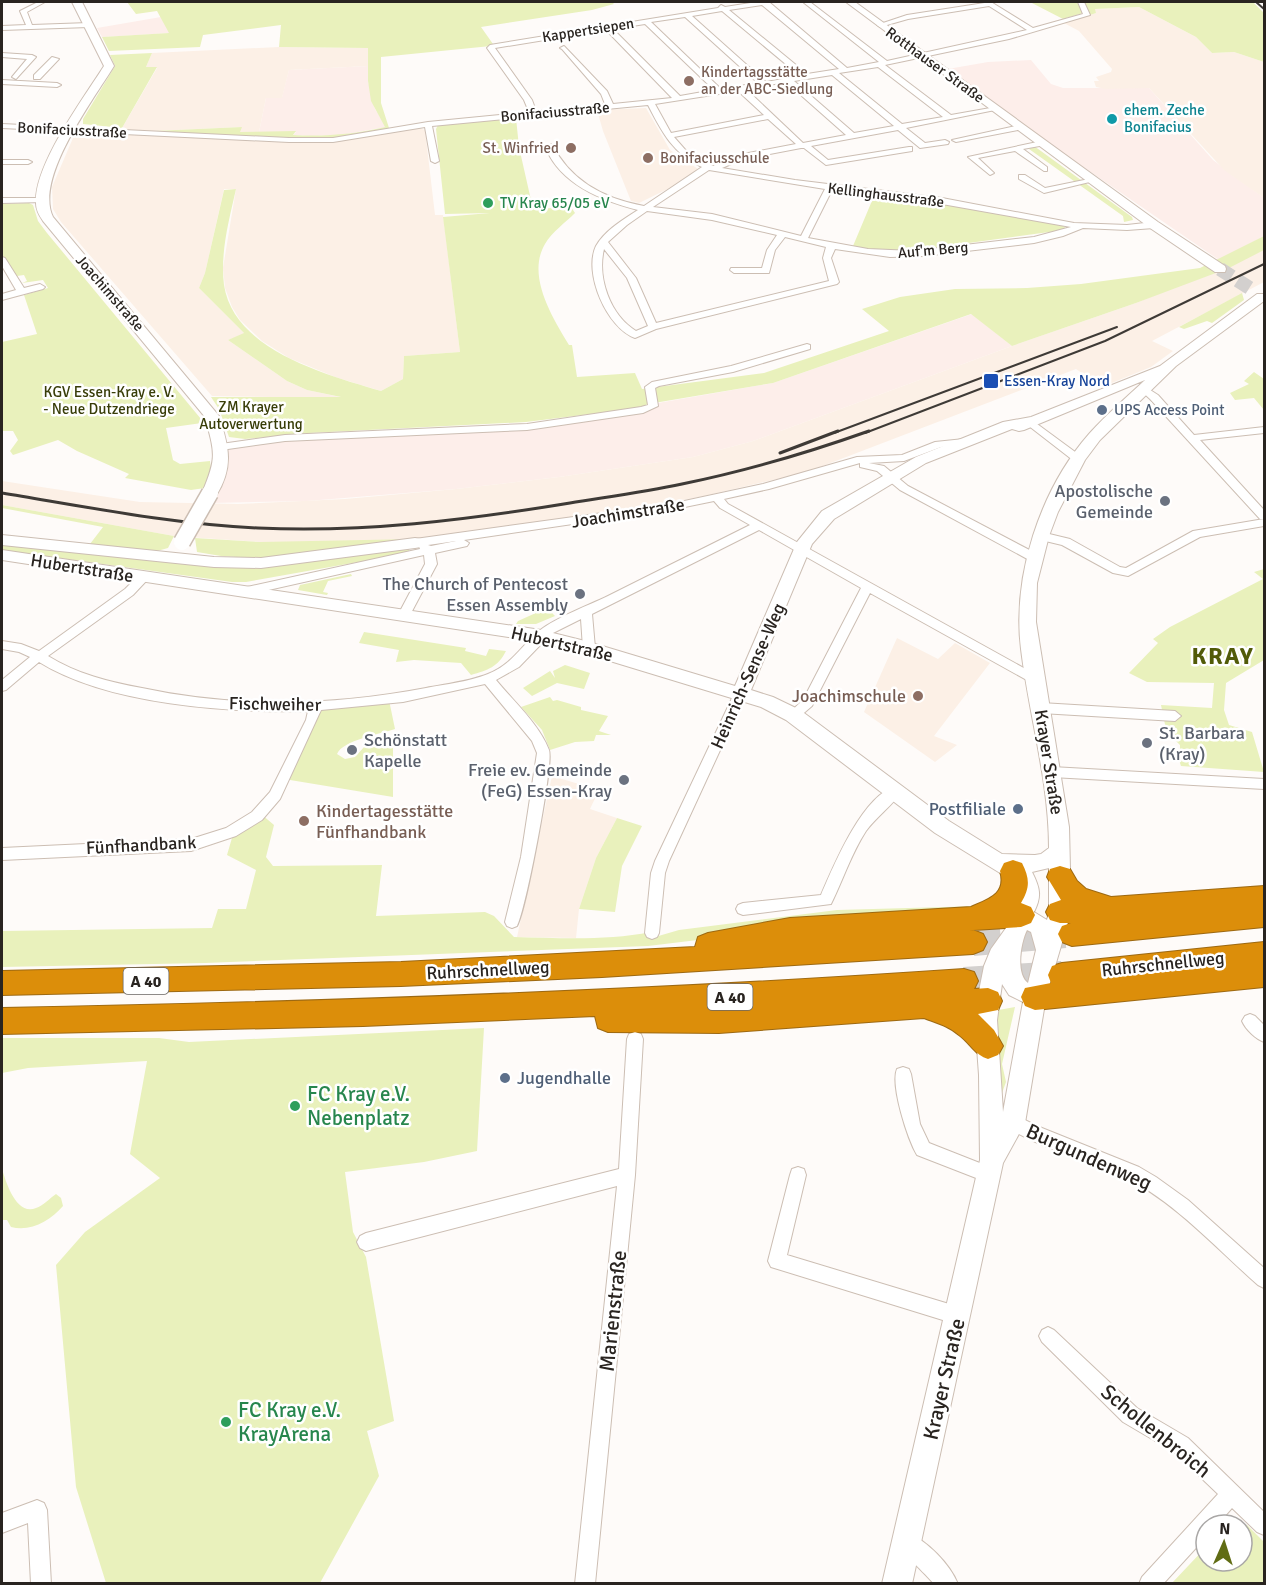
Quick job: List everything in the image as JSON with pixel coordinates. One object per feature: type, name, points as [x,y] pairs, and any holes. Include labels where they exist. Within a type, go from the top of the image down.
[{"type":"highway","points":[[972,930],[1006,901],[1016,886],[1013,871]]},
{"type":"highway","points":[[1060,878],[1070,893],[1096,905],[1132,907],[1264,897]]},
{"type":"highway","points":[[1066,923],[1132,907]]},
{"type":"highway","name":"Ruhrschnellweg","points":[[1066,923],[1264,916]]},
{"type":"highway","name":"Ruhrschnellweg","points":[[2,983],[401,974],[602,965],[1018,924]]},
{"type":"highway","name":"Ruhrschnellweg","points":[[1062,975],[1264,954]]},
{"type":"highway","points":[[1035,997],[1264,975]]},
{"type":"highway","name":"Ruhrschnellweg","points":[[2,1021],[497,1009],[648,1002],[964,981]]},
{"type":"highway","points":[[497,1009],[619,1020],[719,1020],[919,1008],[987,1001]]},
{"type":"highway","points":[[919,1008],[943,1011],[956,1017],[979,1034],[988,1046]]},
{"type":"main road","points":[[42,201],[52,166],[69,130],[109,66],[77,2]]},
{"type":"main road","name":"Rotthauser Straße","points":[[850,2],[1154,225],[1220,269]]},
{"type":"main road","name":"Joachimstraße","points":[[42,201],[47,218],[212,416],[221,447],[218,476],[174,557]]},
{"type":"main road","points":[[1251,289],[1263,299]]},
{"type":"main road","name":"Krayer Straße","points":[[991,1168],[1013,1124],[1035,997],[1047,950],[1066,923],[1060,878],[1052,772],[1028,636],[1027,604],[1041,536],[1050,513],[1078,459],[1095,437],[1144,386],[1171,363],[1263,299]]},
{"type":"main road","points":[[1240,313],[1264,312]]},
{"type":"main road","name":"Heinrich-Sense-Weg","points":[[903,462],[925,465],[1171,363]]},
{"type":"main road","name":"Heinrich-Sense-Weg","points":[[1098,394],[1144,386]]},
{"type":"main road","points":[[1098,394],[1117,398],[1122,403],[1122,410]]},
{"type":"main road","name":"Heinrich-Sense-Weg","points":[[740,694],[806,539],[828,515],[892,477],[903,462],[1014,423],[1029,422]]},
{"type":"main road","points":[[2,540],[261,563],[422,547]]},
{"type":"main road","name":"Hubertstraße","points":[[2,555],[242,592],[288,589],[404,615],[541,636],[589,648],[767,702],[793,715],[942,826],[1025,878],[1031,891],[1030,899],[1018,924]]},
{"type":"main road","points":[[988,855],[1014,863],[1031,864],[1051,860],[1059,850]]},
{"type":"main road","points":[[1018,924],[1066,923]]},
{"type":"main road","points":[[1018,924],[1040,927],[1047,950]]},
{"type":"main road","points":[[1018,924],[1009,975],[1011,983],[1021,992],[1035,997]]},
{"type":"main road","name":"Krayer Straße","points":[[897,1584],[991,1168],[992,1110],[986,1020],[987,1001],[995,966],[1002,949],[1018,924]]},
{"type":"main road","points":[[987,1001],[1035,997]]},
{"type":"street","points":[[30,27],[23,11],[42,2]]},
{"type":"street","points":[[715,2],[806,77]]},
{"type":"street","points":[[764,2],[845,70]]},
{"type":"street","name":"Kappertsiepen","points":[[534,114],[526,98],[491,47],[764,2]]},
{"type":"street","points":[[806,2],[950,118]]},
{"type":"street","name":"Bonifaciusstraße","points":[[2,126],[320,141],[428,124],[651,103],[882,64],[1033,31],[1087,15],[1081,2]]},
{"type":"street","points":[[880,24],[988,3],[1033,31]]},
{"type":"street","points":[[686,14],[764,84]]},
{"type":"street","points":[[646,21],[720,92]]},
{"type":"street","points":[[2,28],[89,25]]},
{"type":"street","points":[[607,27],[678,99]]},
{"type":"street","points":[[564,48],[604,93],[610,106]]},
{"type":"street","points":[[2,55],[32,57],[9,80]]},
{"type":"street","points":[[34,80],[55,59]]},
{"type":"street","points":[[833,72],[923,146],[945,142]]},
{"type":"street","points":[[9,80],[34,80],[57,85]]},
{"type":"street","points":[[788,80],[852,136]]},
{"type":"street","points":[[740,88],[826,163],[909,149]]},
{"type":"street","name":"Kellinghausstraße","points":[[651,103],[668,136],[683,154],[711,167],[828,188],[942,201],[1022,217],[1083,225],[1134,227],[1154,225]]},
{"type":"street","points":[[832,244],[827,258],[834,282],[653,327],[635,335],[629,332],[611,309],[596,275],[596,259],[603,242],[613,231],[711,167],[741,157],[996,110]]},
{"type":"street","points":[[668,136],[770,116]]},
{"type":"street","points":[[428,124],[435,161]]},
{"type":"street","points":[[956,140],[1020,127]]},
{"type":"street","points":[[990,172],[972,157],[1042,143]]},
{"type":"street","name":"Auf'm Berg","points":[[549,146],[558,163],[577,180],[613,200],[646,209],[710,216],[878,253],[923,253],[1019,241],[1072,231],[1083,225]]},
{"type":"street","points":[[1017,148],[1044,169]]},
{"type":"street","points":[[2,162],[28,162]]},
{"type":"street","points":[[1022,177],[1044,191],[1094,180]]},
{"type":"street","points":[[804,238],[828,188]]},
{"type":"street","points":[[2,201],[42,201]]},
{"type":"street","points":[[734,270],[765,271],[771,250],[783,233]]},
{"type":"street","points":[[603,242],[631,278],[653,327]]},
{"type":"street","points":[[2,260],[22,292]]},
{"type":"street","points":[[2,297],[40,288]]},
{"type":"street","points":[[221,447],[285,438],[527,426],[633,412],[653,406],[650,387],[656,384],[733,369],[807,347]]},
{"type":"street","points":[[1144,386],[1264,516]]},
{"type":"street","points":[[1029,422],[1078,459]]},
{"type":"street","points":[[1191,438],[1264,430]]},
{"type":"street","points":[[844,465],[857,460],[903,462]]},
{"type":"street","points":[[844,465],[903,462]]},
{"type":"street","points":[[844,465],[874,466],[904,488],[1035,558]]},
{"type":"street","name":"Joachimstraße","points":[[288,589],[422,547],[717,497],[765,487],[844,465]]},
{"type":"street","points":[[717,497],[724,506],[758,526],[1036,680]]},
{"type":"street","points":[[1041,536],[1066,542],[1117,570],[1128,572],[1197,534],[1264,523]]},
{"type":"street","name":"Fischweiher","points":[[2,645],[26,648],[64,670],[128,690],[160,697],[239,704],[316,706],[394,699],[488,679],[503,672],[526,655],[547,630],[758,526]]},
{"type":"street","points":[[404,615],[431,564],[422,547]]},
{"type":"street","points":[[2,687],[40,656],[129,592],[143,578]]},
{"type":"street","points":[[793,715],[808,703],[869,587]]},
{"type":"street","points":[[586,611],[589,648]]},
{"type":"street","points":[[488,679],[537,738],[544,754],[528,857],[512,922]]},
{"type":"street","name":"Heinrich-Sense-Weg","points":[[652,933],[658,873],[662,861],[740,694]]},
{"type":"street","name":"Fünfhandbank","points":[[2,854],[191,845],[231,832],[257,816],[275,795],[312,720],[316,706]]},
{"type":"street","points":[[1041,708],[1175,716]]},
{"type":"street","points":[[1052,772],[1264,784]]},
{"type":"street","points":[[743,909],[826,900],[844,857],[865,822],[879,803],[894,792]]},
{"type":"street","points":[[1250,1021],[1264,1035]]},
{"type":"street","name":"Marienstraße","points":[[585,1584],[627,1175],[635,1039]]},
{"type":"street","points":[[903,1074],[918,1143],[923,1149],[991,1168]]},
{"type":"street","name":"Burgundenweg","points":[[992,1110],[1013,1124],[1133,1173],[1150,1183],[1187,1210],[1264,1279]]},
{"type":"street","points":[[366,1242],[627,1175]]},
{"type":"street","points":[[798,1175],[777,1261],[959,1316]]},
{"type":"street","name":"Schollenbroich","points":[[1048,1336],[1130,1415],[1181,1445],[1264,1526]]},
{"type":"street","points":[[1149,1584],[1232,1494]]},
{"type":"street","points":[[2,1523],[37,1510],[41,1584]]},
{"type":"street","points":[[908,1543],[924,1556],[948,1584]]},
{"type":"shaded area","points":[[1139,7],[1196,37],[1212,53],[1234,52],[1264,62],[1264,198],[1224,170],[1149,88],[1106,89],[1096,87],[1094,81],[1099,81],[1096,77],[1111,72],[1112,69],[1079,31],[1064,23],[1096,13],[1094,9]]},
{"type":"shaded area","points":[[161,17],[170,33],[102,37],[97,28]]},
{"type":"shaded area","points":[[279,47],[369,48],[368,66],[289,70],[282,98],[266,98],[259,132],[239,132],[241,127],[132,132],[305,141],[419,128],[425,130],[435,215],[443,215],[460,352],[404,356],[403,379],[381,391],[335,377],[289,358],[262,341],[240,320],[225,288],[223,268],[236,189],[224,189],[205,273],[199,288],[245,334],[228,340],[287,381],[307,390],[345,398],[212,396],[61,222],[53,209],[52,187],[73,138],[82,134],[118,135],[157,68],[146,67],[152,53]]},
{"type":"shaded area","points":[[1031,60],[1051,84],[1063,88],[1149,88],[1213,160],[1264,198],[1264,236],[1219,260],[942,70],[988,62]]},
{"type":"shaded area","points":[[368,66],[368,81],[375,109],[386,127],[341,135],[311,136],[293,135],[296,132],[259,132],[266,98],[282,97],[289,70]]},
{"type":"shaded area","name":"Bonifaciusschule","points":[[646,108],[670,150],[698,169],[678,184],[639,203],[631,201],[597,110]]},
{"type":"shaded area","points":[[1264,250],[1264,282],[1152,341],[1173,351],[1151,367],[1102,387],[1076,369],[807,472],[704,496],[635,509],[416,539],[355,542],[260,542],[174,536],[2,505],[2,481],[140,502],[238,504],[345,499],[456,489],[559,477],[693,457],[753,441],[1136,303]]},
{"type":"shaded area","points":[[972,314],[1012,346],[753,441],[693,457],[559,477],[456,489],[307,501],[210,503],[224,448],[288,440],[526,428],[645,412],[658,403],[773,383]]},
{"type":"shaded area","name":"Joachimschule","points":[[897,638],[938,659],[955,643],[990,663],[934,736],[957,745],[935,762],[864,712]]},
{"type":"shaded area","points":[[552,776],[599,790],[590,809],[617,818],[596,858],[579,909],[576,938],[517,937]]},
{"type":"green space","points":[[127,2],[612,2],[614,4],[592,10],[481,27],[493,44],[491,46],[381,57],[381,103],[389,128],[348,136],[311,139],[132,132],[242,127],[240,132],[296,131],[293,135],[316,136],[385,127],[371,101],[368,81],[368,48],[279,47],[281,25],[203,35],[200,47],[109,51],[102,37],[169,33],[157,11],[136,14]]},
{"type":"green space","points":[[1030,2],[1077,2],[1083,13],[1063,19]]},
{"type":"green space","points":[[1082,2],[1253,2],[1264,13],[1264,62],[1234,52],[1212,53],[1196,37],[1139,7],[1095,9],[1096,13],[1090,15]]},
{"type":"green space","points":[[152,53],[146,67],[157,67],[122,128],[83,124],[83,119],[115,66],[110,55]]},
{"type":"green space","name":"ZM Krayer Autoverwertung","points":[[516,118],[519,147],[533,209],[571,207],[575,213],[555,231],[545,244],[538,269],[549,310],[569,345],[572,345],[577,377],[635,373],[642,389],[764,373],[889,331],[862,309],[900,297],[955,289],[1027,288],[1081,284],[1200,268],[1264,236],[1264,250],[1229,268],[1012,346],[971,314],[773,383],[648,404],[639,408],[526,422],[309,433],[245,439],[229,437],[219,409],[211,397],[341,397],[307,390],[287,381],[228,340],[244,333],[199,288],[205,273],[224,190],[236,189],[224,249],[224,285],[231,308],[245,327],[286,357],[336,377],[381,391],[403,379],[404,356],[460,352],[443,217],[490,213],[445,214],[436,129],[438,125]]},
{"type":"green space","points":[[1034,146],[1132,217],[1133,220],[1124,222],[1123,216],[1029,149]]},
{"type":"green space","points":[[874,196],[955,206],[1065,227],[1064,230],[910,251],[871,250],[853,246]]},
{"type":"green space","name":"KGV Essen-Kray e. V. - Neue Dutzendriege","points":[[29,203],[33,205],[38,221],[47,233],[201,419],[202,423],[166,428],[173,460],[180,464],[210,461],[211,471],[205,488],[191,490],[125,478],[129,474],[58,440],[13,455],[10,451],[18,440],[13,431],[2,431],[2,342],[37,334],[24,295],[48,288],[43,280],[22,283],[27,281],[24,275],[17,276],[2,255],[2,204]]},
{"type":"green space","points":[[1242,293],[1244,300],[1212,323],[1207,321],[1184,329],[1179,327]]},
{"type":"green space","points":[[1254,372],[1264,379],[1264,410],[1254,398],[1235,400],[1230,393],[1249,384],[1244,381]]},
{"type":"green space","points":[[2,505],[174,536],[168,548],[157,551],[90,544],[103,527],[2,508]]},
{"type":"green space","points":[[195,538],[260,542],[416,539],[267,559],[197,552]]},
{"type":"green space","points":[[2,543],[192,564],[409,547],[409,553],[246,582],[232,582],[2,550]]},
{"type":"green space","points":[[1264,569],[1264,660],[1226,683],[1224,710],[1229,725],[1252,732],[1264,772],[1181,766],[1176,751],[1180,749],[1180,745],[1174,739],[1168,739],[1161,705],[1212,708],[1214,683],[1147,682],[1129,673],[1158,643],[1153,639],[1170,627],[1263,579],[1254,572]]},
{"type":"green space","points":[[351,574],[352,576],[328,581],[323,592],[328,593],[327,595],[298,590],[300,585]]},
{"type":"green space","points":[[547,608],[555,616],[536,624],[516,624],[518,621]]},
{"type":"green space","points":[[364,632],[466,648],[465,651],[486,656],[489,649],[506,651],[500,661],[492,667],[471,675],[461,663],[414,660],[396,662],[399,650],[359,643]]},
{"type":"green space","points":[[565,665],[590,673],[584,689],[557,683],[532,696],[523,688],[550,671],[555,678],[553,671]]},
{"type":"green space","points":[[550,697],[553,701],[557,700],[581,707],[581,710],[608,716],[599,731],[611,735],[596,735],[594,741],[575,742],[550,750],[542,730],[521,707]]},
{"type":"green space","points":[[389,700],[395,729],[354,741],[337,754],[345,759],[355,757],[365,746],[393,736],[393,797],[284,779],[317,706]]},
{"type":"green space","points":[[261,814],[274,825],[266,857],[273,866],[382,865],[376,916],[485,912],[494,916],[514,937],[600,938],[651,932],[655,937],[679,930],[837,910],[980,906],[648,946],[205,963],[2,967],[2,931],[212,928],[218,909],[246,909],[256,870],[227,855],[234,831]]},
{"type":"green space","points":[[617,818],[642,826],[622,866],[615,912],[579,909],[596,858]]},
{"type":"green space","points":[[1015,1007],[1002,1064],[1006,1082],[1002,1093],[993,1011]]},
{"type":"green space","points":[[484,1028],[477,1151],[424,1162],[345,1172],[353,1232],[366,1257],[394,1421],[367,1431],[379,1476],[320,1583],[106,1583],[76,1487],[56,1265],[85,1232],[160,1178],[130,1154],[147,1061],[28,1068],[2,1073],[2,1038],[159,1038],[189,1042]]},
{"type":"green space","points":[[2,1169],[13,1196],[23,1207],[29,1209],[39,1207],[56,1194],[61,1198],[63,1206],[52,1216],[33,1227],[11,1227],[7,1220],[2,1220]]},
{"type":"green space","points":[[1254,1532],[1264,1542],[1264,1583],[1172,1583],[1194,1560],[1194,1573],[1254,1573]]},
{"type":"tunnel","points":[[1220,269],[1251,289]]},
{"type":"tunnel","points":[[973,942],[1065,934]]},
{"type":"tunnel","points":[[964,981],[1062,975]]},
{"type":"railway","points":[[1256,2],[1264,9]]},
{"type":"railway","points":[[865,433],[1105,341],[1264,264]]},
{"type":"railway","points":[[834,433],[1117,327]]},
{"type":"railway","points":[[780,453],[838,431]]},
{"type":"railway","points":[[2,493],[130,514],[226,526],[297,529],[375,527],[492,515],[668,487],[776,461],[869,431]]},
{"type":"place","name":"Kindertagsstätte an der ABC-Siedlung","points":[[689,81]]},
{"type":"place","name":"ehem. Zeche Bonifacius","points":[[1112,119]]},
{"type":"place","name":"St. Winfried","points":[[571,148]]},
{"type":"place","name":"Bonifaciusschule","points":[[648,158]]},
{"type":"place","name":"TV Kray 65/05 eV","points":[[488,203]]},
{"type":"place","name":"Essen-Kray Nord","points":[[991,381]]},
{"type":"place","name":"UPS Access Point","points":[[1102,410]]},
{"type":"place","name":"Apostolische Gemeinde","points":[[1165,501]]},
{"type":"place","name":"The Church of Pentecost Essen Assembly","points":[[580,594]]},
{"type":"place","name":"Joachimschule","points":[[918,696]]},
{"type":"place","name":"St. Barbara (Kray)","points":[[1147,743]]},
{"type":"place","name":"Schönstatt Kapelle","points":[[352,750]]},
{"type":"place","name":"Freie ev. Gemeinde (FeG) Essen-Kray","points":[[624,780]]},
{"type":"place","name":"Postfiliale","points":[[1018,809]]},
{"type":"place","name":"Kindertagesstätte Fünfhandbank","points":[[304,821]]},
{"type":"place","name":"Jugendhalle","points":[[505,1078]]},
{"type":"place","name":"FC Kray e.V. Nebenplatz","points":[[295,1106]]},
{"type":"place","name":"FC Kray e.V. KrayArena","points":[[226,1422]]},
{"type":"district","name":"KRAY","points":[[1223,656]]}]
